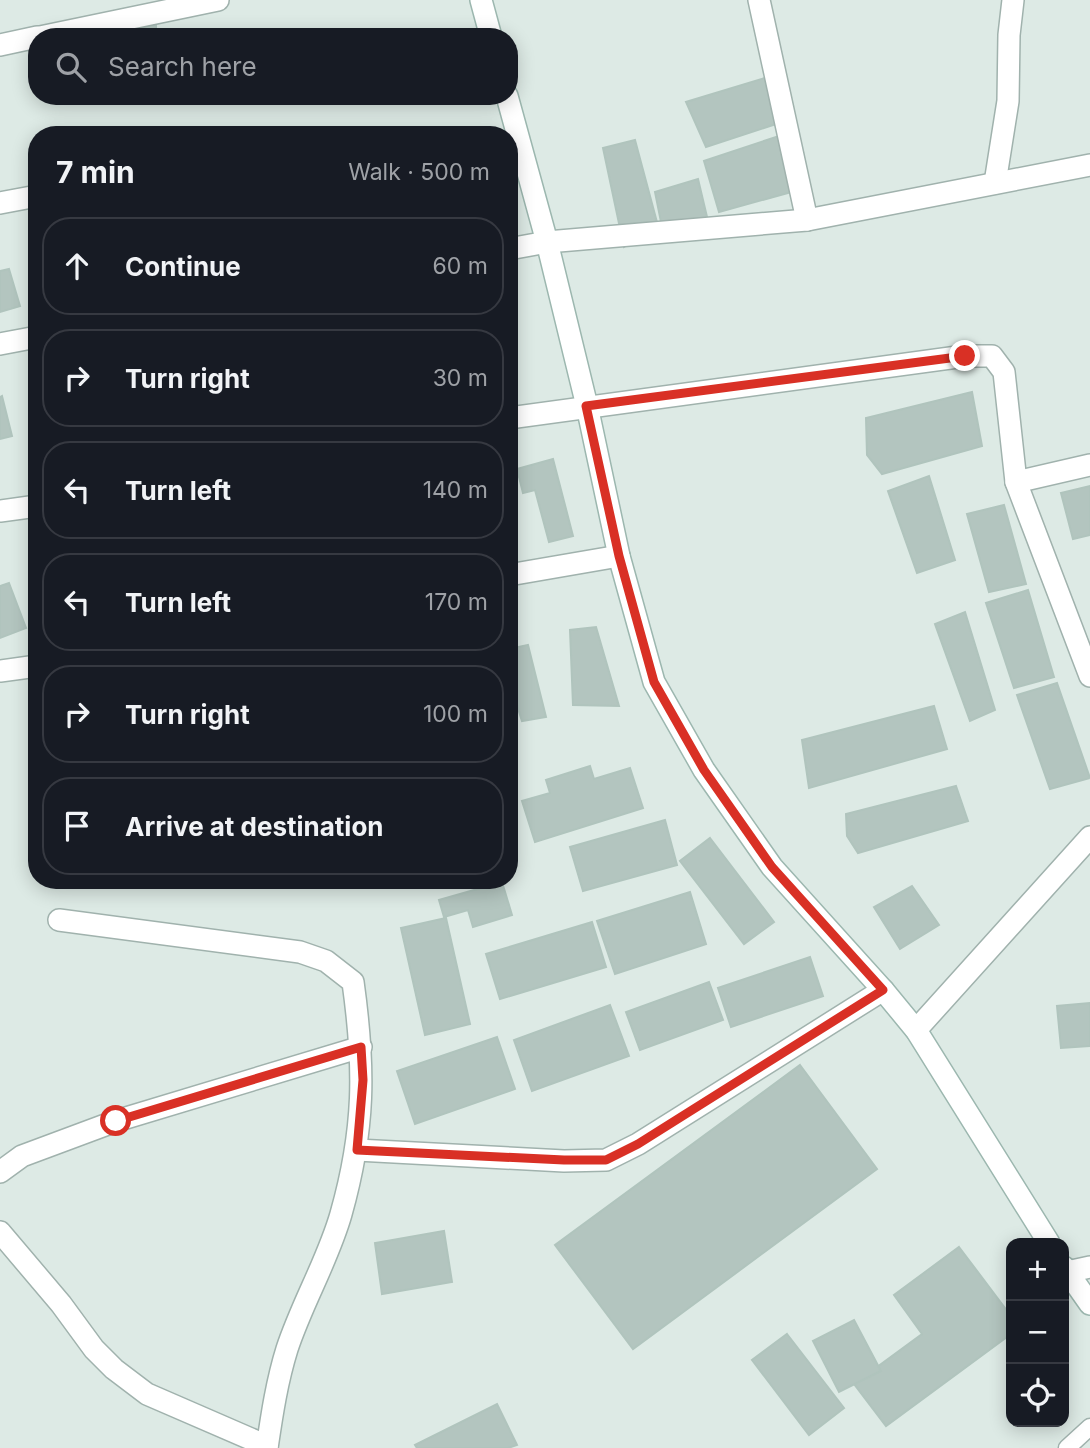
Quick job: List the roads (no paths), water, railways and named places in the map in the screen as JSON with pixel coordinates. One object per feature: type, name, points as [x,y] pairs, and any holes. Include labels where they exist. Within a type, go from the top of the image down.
[{"type":"street","points":[[82,28],[218,0]]},
{"type":"street","points":[[481,0],[489,28]]},
{"type":"street","points":[[759,0],[807,220]]},
{"type":"street","points":[[995,183],[1008,101],[1009,35],[1013,0]]},
{"type":"street","points":[[0,45],[28,39]]},
{"type":"street","points":[[510,105],[516,126]]},
{"type":"street","points":[[518,133],[547,242],[619,556],[654,682],[704,770],[772,867],[916,1030],[1046,1238]]},
{"type":"street","points":[[518,247],[547,242],[807,220],[1090,165]]},
{"type":"street","points":[[0,203],[28,198]]},
{"type":"street","points":[[0,344],[28,339]]},
{"type":"street","points":[[518,417],[965,356],[992,356],[1004,372],[1016,482],[1090,676]]},
{"type":"street","points":[[1016,482],[1090,465]]},
{"type":"street","points":[[0,511],[28,507]]},
{"type":"street","points":[[518,573],[619,556]]},
{"type":"street","points":[[0,671],[28,667]]},
{"type":"street","points":[[916,1030],[1090,837]]},
{"type":"street","points":[[0,1232],[114,1370],[147,1394],[267,1447],[276,1389],[288,1348],[341,1217],[357,1150],[363,1080],[354,982],[326,961],[300,951],[59,920]]},
{"type":"street","points":[[357,1150],[606,1160],[638,1144],[883,990]]},
{"type":"street","points":[[0,1172],[22,1156],[116,1121],[361,1047]]},
{"type":"street","points":[[1069,1270],[1090,1267]]},
{"type":"street","points":[[1069,1275],[1090,1304]]},
{"type":"lane","points":[[1067,1448],[1090,1427]]}]
